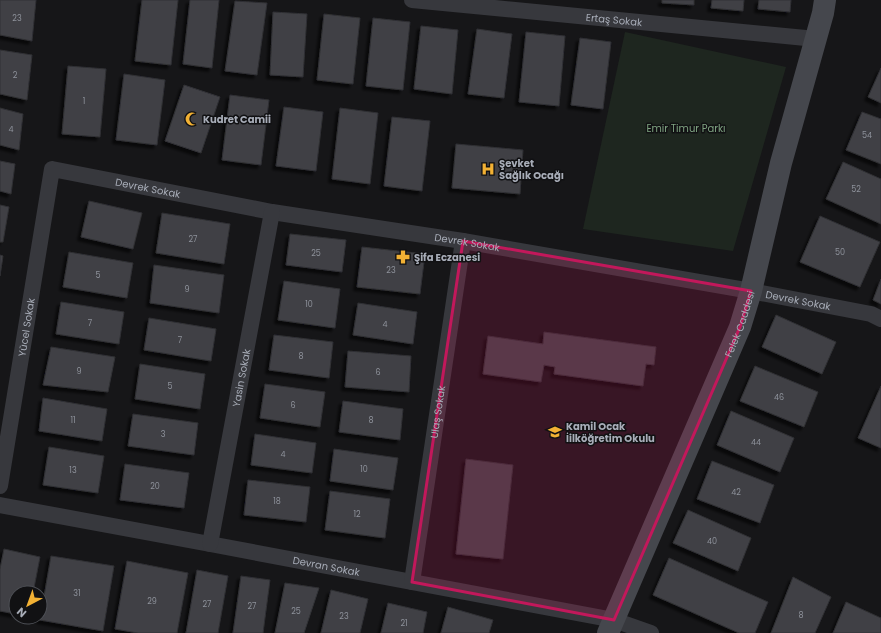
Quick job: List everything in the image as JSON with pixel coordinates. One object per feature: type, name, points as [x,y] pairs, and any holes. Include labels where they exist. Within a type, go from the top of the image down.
[{"type":"street","name":"Ertaş Sokak","points":[[412,0],[816,40]]},
{"type":"street","name":"Felek Caddesi","points":[[611,627],[740,327],[751,291],[781,163],[816,40],[825,0]]},
{"type":"street","name":"Devrek Sokak","points":[[52,169],[272,212],[463,240],[751,291],[871,314],[881,319]]},
{"type":"street","name":"Yücel Sokak","points":[[0,486],[52,169]]},
{"type":"street","name":"Yasin Sokak","points":[[210,544],[272,212]]},
{"type":"street","name":"Ulaş Sokak","points":[[412,582],[463,240]]},
{"type":"street","name":"Devran Sokak","points":[[0,505],[412,582],[611,627],[651,633]]},
{"type":"highlighted area","points":[[463,241],[751,291],[740,327],[614,620],[412,582]]},
{"type":"green space","name":"Emir Timur Parkı","points":[[625,32],[786,67],[733,251],[583,229]]},
{"type":"building","points":[[0,0],[36,0],[32,41],[0,35]]},
{"type":"building","points":[[142,0],[178,0],[171,65],[135,61]]},
{"type":"building","points":[[190,0],[219,0],[212,68],[183,64]]},
{"type":"building","points":[[662,0],[694,0],[694,5],[662,3]]},
{"type":"building","points":[[712,0],[744,0],[743,11],[711,8]]},
{"type":"building","points":[[759,0],[791,0],[790,12],[758,9]]},
{"type":"building","points":[[235,1],[267,3],[257,75],[225,71]]},
{"type":"building","points":[[273,12],[307,14],[303,77],[270,75]]},
{"type":"building","points":[[324,14],[360,18],[353,84],[317,80]]},
{"type":"building","points":[[373,18],[410,22],[403,90],[366,86]]},
{"type":"building","points":[[421,26],[458,30],[452,94],[414,89]]},
{"type":"building","points":[[477,29],[512,34],[504,98],[468,94]]},
{"type":"building","points":[[526,32],[565,36],[559,106],[519,102]]},
{"type":"building","points":[[580,38],[611,42],[603,109],[571,105]]},
{"type":"building","points":[[0,50],[32,55],[27,100],[0,94]]},
{"type":"building","points":[[68,66],[106,69],[100,137],[62,134]]},
{"type":"building","points":[[881,68],[881,103],[868,97]]},
{"type":"building","points":[[124,74],[165,80],[157,145],[116,140]]},
{"type":"building","name":"Kudret Camii","points":[[184,85],[220,97],[201,153],[165,141]]},
{"type":"building","points":[[230,95],[269,100],[261,165],[222,160]]},
{"type":"building","points":[[284,107],[323,112],[316,171],[276,166]]},
{"type":"building","points":[[0,108],[23,114],[19,150],[0,145]]},
{"type":"building","points":[[340,108],[378,113],[370,184],[332,179]]},
{"type":"building","points":[[862,112],[881,119],[881,164],[846,150]]},
{"type":"building","points":[[392,117],[430,121],[422,191],[384,186]]},
{"type":"building","name":"Şevket Sağlık Ocağı","points":[[456,144],[523,150],[520,194],[452,188]]},
{"type":"building","points":[[0,161],[15,164],[11,194],[0,191]]},
{"type":"building","points":[[843,162],[881,179],[881,224],[826,199]]},
{"type":"building","points":[[89,201],[142,213],[133,249],[81,237]]},
{"type":"building","points":[[0,205],[9,207],[3,242],[0,242]]},
{"type":"building","points":[[162,213],[230,224],[224,264],[156,253]]},
{"type":"building","points":[[820,216],[880,242],[860,287],[800,262]]},
{"type":"building","points":[[290,234],[346,240],[342,272],[286,265]]},
{"type":"building","points":[[362,247],[425,254],[420,294],[357,287]]},
{"type":"building","points":[[69,252],[133,263],[127,298],[63,287]]},
{"type":"building","points":[[0,255],[3,256],[0,276]]},
{"type":"building","points":[[154,265],[224,275],[219,313],[150,303]]},
{"type":"building","points":[[881,279],[881,304],[873,300]]},
{"type":"building","points":[[284,281],[340,289],[335,328],[278,320]]},
{"type":"building","points":[[61,302],[124,312],[119,344],[56,334]]},
{"type":"building","points":[[358,303],[417,312],[413,344],[353,335]]},
{"type":"building","points":[[776,315],[836,342],[822,374],[762,347]]},
{"type":"building","points":[[149,318],[216,329],[211,361],[144,350]]},
{"type":"building","points":[[544,332],[656,347],[654,365],[646,364],[643,386],[554,374],[555,367],[544,365],[541,382],[483,374],[488,336],[543,344]]},
{"type":"building","points":[[274,335],[333,342],[329,378],[269,370]]},
{"type":"building","points":[[51,347],[115,357],[108,392],[43,385]]},
{"type":"building","points":[[348,351],[411,356],[409,392],[345,387]]},
{"type":"building","points":[[140,364],[205,374],[200,409],[135,399]]},
{"type":"building","points":[[755,366],[818,392],[804,427],[740,401]]},
{"type":"building","points":[[265,384],[325,392],[320,427],[260,418]]},
{"type":"building","points":[[881,386],[881,448],[858,438]]},
{"type":"building","points":[[43,398],[107,409],[102,441],[39,431]]},
{"type":"building","points":[[343,401],[403,409],[400,440],[339,432]]},
{"type":"building","points":[[731,411],[794,438],[780,472],[717,445]]},
{"type":"building","points":[[133,414],[198,423],[194,455],[128,446]]},
{"type":"building","points":[[255,434],[316,443],[312,473],[251,465]]},
{"type":"building","points":[[49,447],[104,456],[98,493],[43,485]]},
{"type":"building","points":[[334,449],[398,458],[393,490],[330,481]]},
{"type":"building","points":[[466,459],[513,465],[503,559],[456,554]]},
{"type":"building","points":[[712,461],[774,485],[760,523],[697,499]]},
{"type":"building","points":[[125,464],[189,473],[184,508],[120,500]]},
{"type":"building","points":[[248,480],[310,487],[306,522],[244,515]]},
{"type":"building","points":[[330,491],[390,499],[385,538],[325,530]]},
{"type":"building","points":[[688,510],[751,538],[738,571],[673,543]]},
{"type":"building","points":[[4,549],[40,557],[35,585],[8,585],[8,612],[0,611],[0,569]]},
{"type":"building","points":[[51,556],[114,566],[103,631],[48,621],[48,585],[46,585]]},
{"type":"building","points":[[669,558],[768,602],[755,633],[739,633],[653,595]]},
{"type":"building","points":[[127,561],[188,573],[177,633],[138,633],[115,629]]},
{"type":"building","points":[[197,570],[228,576],[218,633],[186,633]]},
{"type":"building","points":[[241,576],[270,580],[263,633],[233,633]]},
{"type":"building","points":[[793,577],[831,597],[815,633],[771,633]]},
{"type":"building","points":[[285,583],[319,588],[304,633],[275,633]]},
{"type":"building","points":[[331,590],[368,599],[360,633],[321,633]]},
{"type":"building","points":[[846,602],[881,618],[881,633],[833,633]]},
{"type":"building","points":[[388,603],[427,612],[423,633],[381,633]]},
{"type":"building","points":[[448,607],[493,620],[489,633],[441,633]]},
{"type":"place","name":"Kudret Camii","points":[[192,119]]},
{"type":"place","name":"Şevket Sağlık Ocağı","points":[[488,169]]},
{"type":"place","name":"Şifa Eczanesi","points":[[403,257]]},
{"type":"place","name":"Kamil Ocak İilköğretim Okulu","points":[[555,432]]}]
